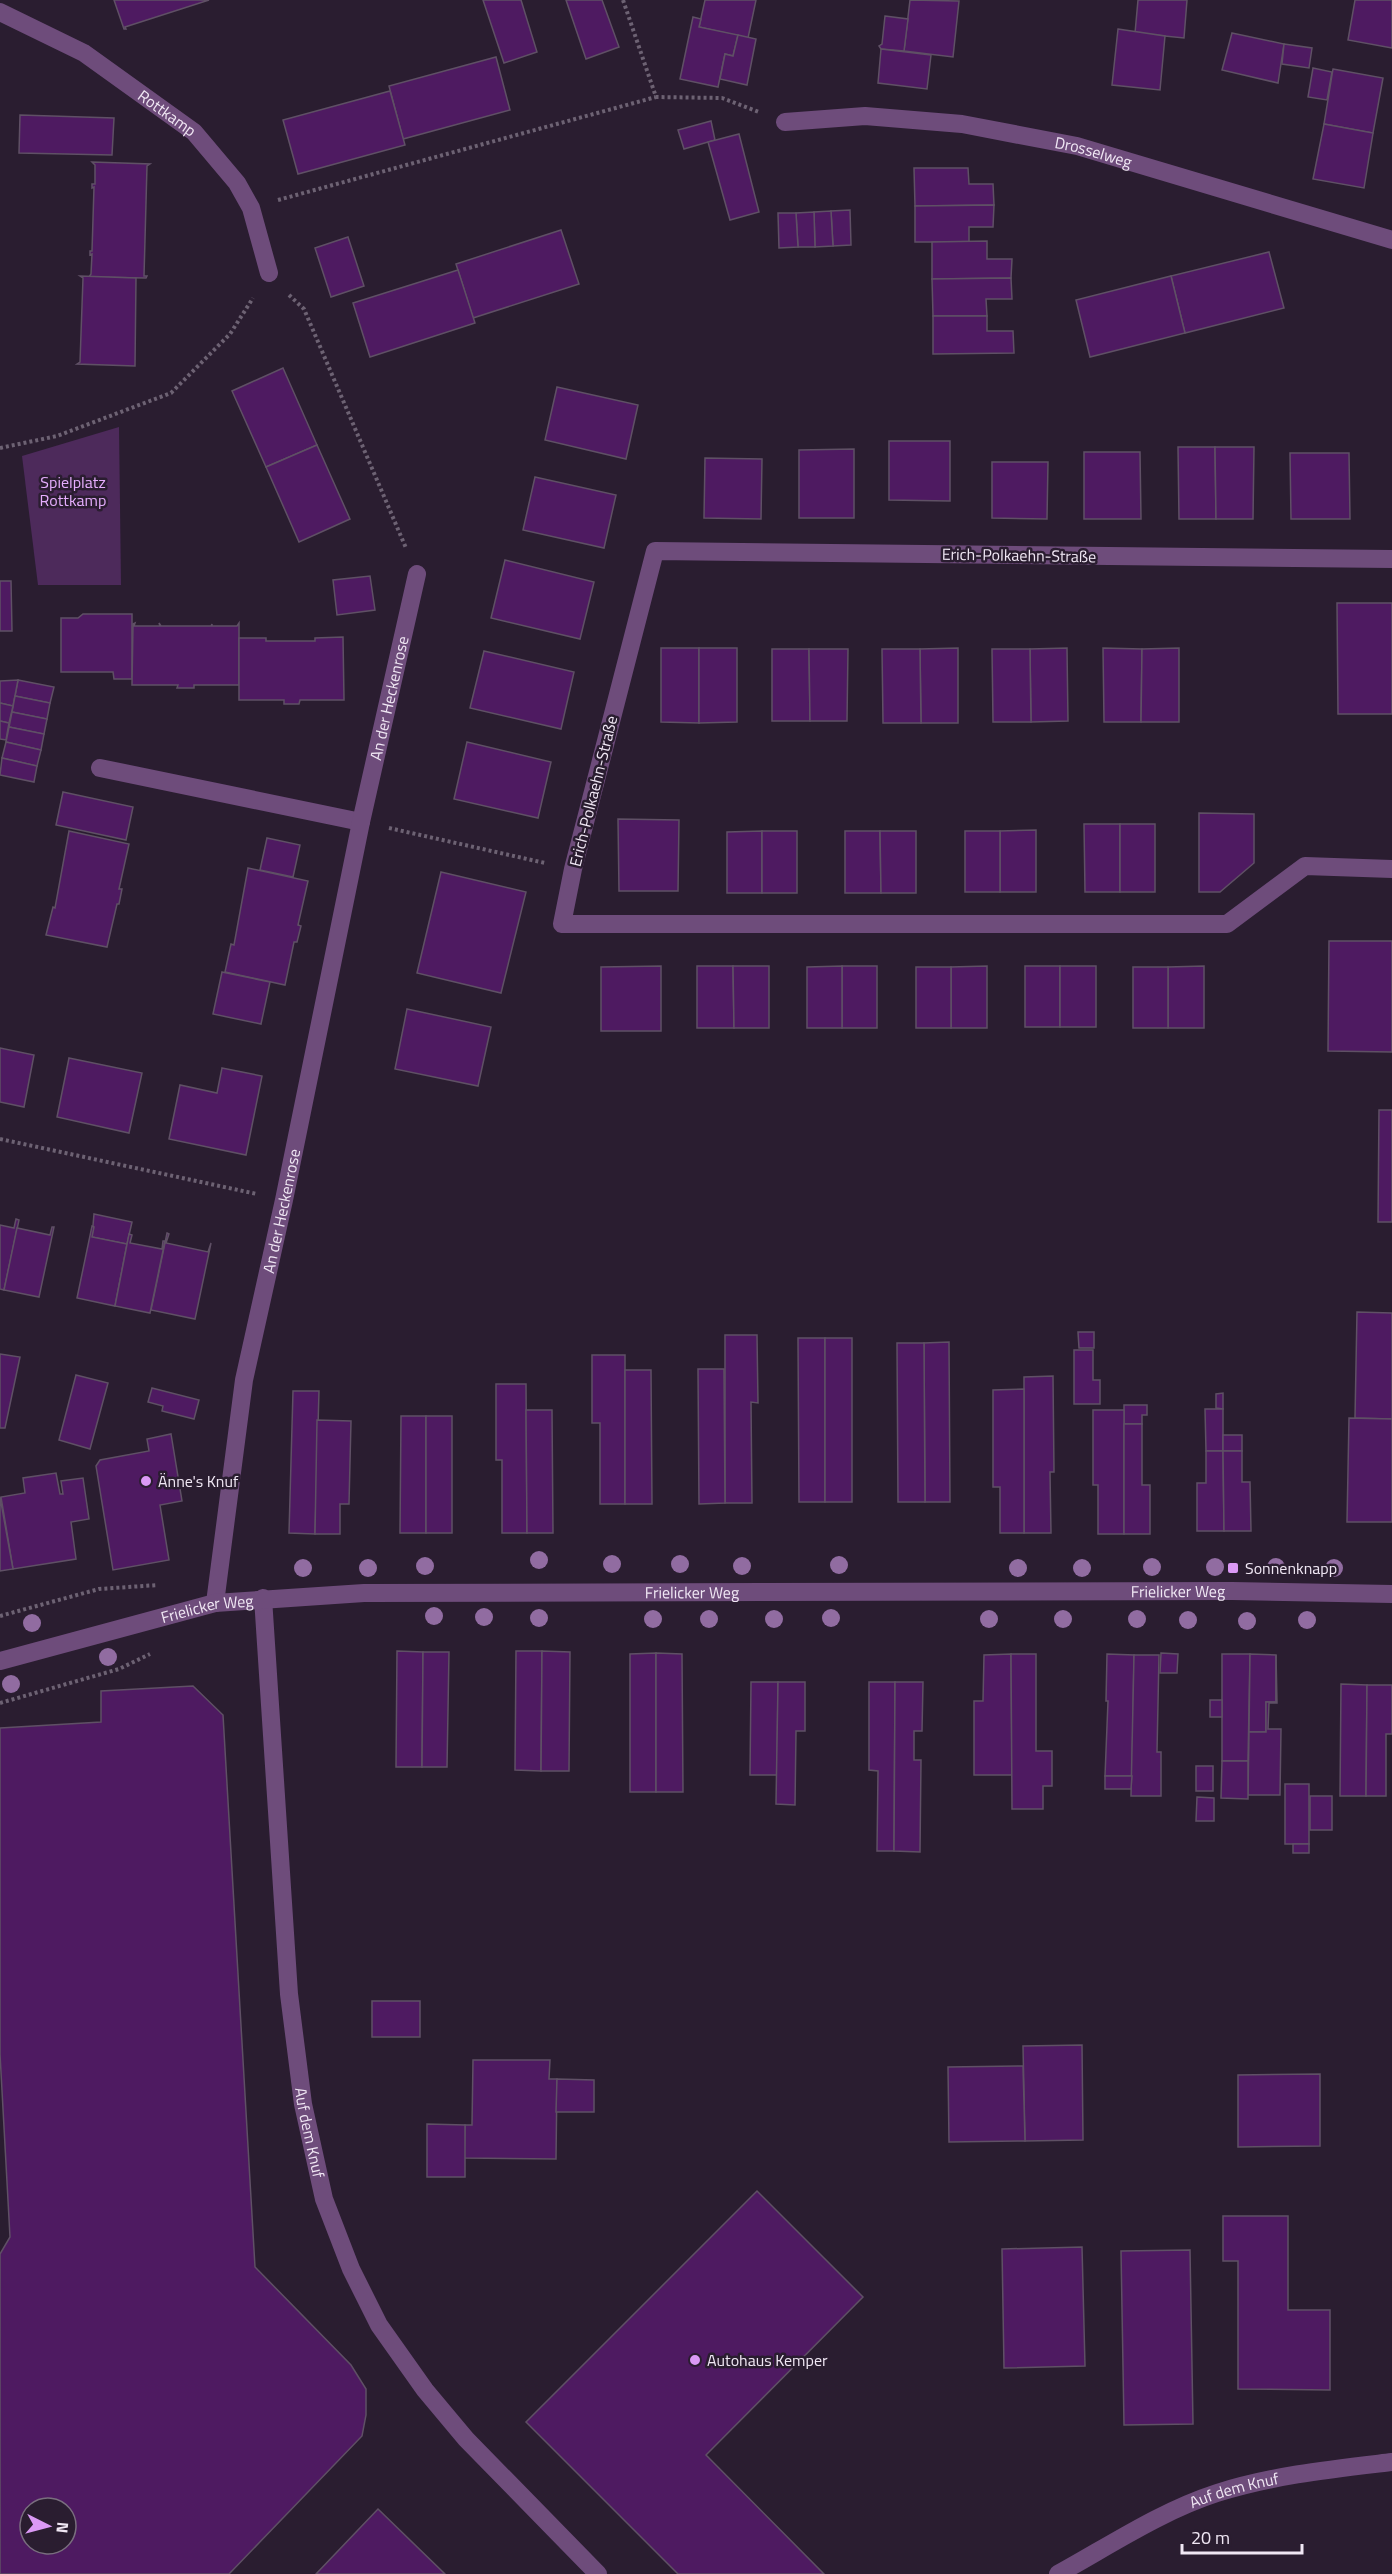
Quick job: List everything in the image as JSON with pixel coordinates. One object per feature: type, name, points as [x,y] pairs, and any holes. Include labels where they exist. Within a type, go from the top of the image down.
[{"type":"street","name":"Rottkamp","points":[[0,12],[84,53],[194,132],[237,183],[250,208],[269,273]]},
{"type":"street","name":"Drosselweg","points":[[785,122],[865,116],[962,124],[997,130],[1077,146],[1392,240]]},
{"type":"street","name":"Erich-Polkaehn-Straße","points":[[1392,559],[655,551],[573,869],[562,924],[1227,924],[1305,866],[1392,869]]},
{"type":"street","name":"An der Heckenrose","points":[[216,1603],[244,1380],[284,1200],[361,822],[417,574]]},
{"type":"street","points":[[100,768],[361,822]]},
{"type":"street","name":"Frielicker Weg","points":[[0,1661],[216,1603],[263,1598],[364,1593],[1232,1591],[1392,1594]]},
{"type":"street","name":"Auf dem Knuf","points":[[263,1598],[289,1994],[303,2104],[324,2199],[351,2269],[380,2325],[425,2390],[466,2439],[598,2574]]},
{"type":"street","name":"Auf dem Knuf","points":[[1058,2574],[1128,2535],[1214,2494],[1264,2479],[1392,2462]]},
{"type":"path","points":[[623,0],[656,97]]},
{"type":"path","points":[[250,208],[656,97],[722,98],[785,122]]},
{"type":"path","points":[[0,448],[57,436],[171,393],[230,334],[269,273],[304,309],[417,574]]},
{"type":"path","points":[[361,822],[573,869]]},
{"type":"path","points":[[0,1139],[284,1200]]},
{"type":"path","points":[[0,1616],[99,1589],[165,1584]]},
{"type":"green space","name":"Spielplatz Rottkamp","points":[[119,427],[121,585],[38,585],[22,456]]},
{"type":"building","points":[[114,0],[209,0],[124,29]]},
{"type":"building","points":[[483,0],[521,0],[537,52],[504,63]]},
{"type":"building","points":[[566,0],[602,0],[619,47],[586,59]]},
{"type":"building","points":[[705,0],[756,0],[748,38],[699,27]]},
{"type":"building","points":[[910,0],[959,1],[953,57],[904,51]]},
{"type":"building","points":[[1138,0],[1187,0],[1184,38],[1135,33]]},
{"type":"building","points":[[1355,0],[1392,0],[1392,48],[1348,40]]},
{"type":"building","points":[[885,16],[908,19],[904,51],[881,49],[879,46],[882,44]]},
{"type":"building","points":[[693,17],[701,19],[699,27],[738,35],[733,56],[725,54],[718,87],[680,79]]},
{"type":"building","points":[[1118,29],[1165,36],[1160,90],[1112,85]]},
{"type":"building","points":[[1232,33],[1284,44],[1278,83],[1222,70]]},
{"type":"building","points":[[738,35],[756,39],[747,85],[720,79],[725,54],[733,56]]},
{"type":"building","points":[[1284,44],[1312,48],[1309,68],[1282,64]]},
{"type":"building","points":[[881,49],[931,55],[927,89],[878,83]]},
{"type":"building","points":[[496,57],[510,110],[403,139],[389,86]]},
{"type":"building","points":[[1313,68],[1332,72],[1327,100],[1308,97]]},
{"type":"building","points":[[1333,69],[1383,78],[1373,133],[1324,124]]},
{"type":"building","points":[[390,91],[405,145],[298,174],[283,120]]},
{"type":"building","points":[[20,115],[114,118],[112,155],[19,153]]},
{"type":"building","points":[[711,121],[715,140],[684,149],[678,130]]},
{"type":"building","points":[[1324,124],[1373,133],[1364,188],[1313,179]]},
{"type":"building","points":[[739,134],[759,212],[730,220],[708,142]]},
{"type":"building","points":[[92,162],[150,164],[147,166],[144,276],[147,276],[146,278],[89,277],[92,254],[90,255],[94,187],[92,188],[92,184],[95,184],[95,165]]},
{"type":"building","points":[[914,168],[968,168],[969,184],[993,184],[994,205],[915,206]]},
{"type":"building","points":[[994,205],[993,227],[969,227],[969,242],[915,242],[915,206]]},
{"type":"building","points":[[850,210],[851,245],[833,246],[831,211]]},
{"type":"building","points":[[831,211],[833,246],[815,247],[814,212]]},
{"type":"building","points":[[814,212],[815,247],[798,247],[796,213]]},
{"type":"building","points":[[778,213],[796,213],[798,247],[779,248]]},
{"type":"building","points":[[561,230],[579,284],[473,318],[456,264]]},
{"type":"building","points":[[348,237],[364,286],[331,297],[315,248]]},
{"type":"building","points":[[987,241],[987,259],[1012,259],[1011,278],[932,279],[932,242]]},
{"type":"building","points":[[1269,252],[1284,308],[1185,333],[1171,276]]},
{"type":"building","points":[[458,270],[475,323],[370,357],[353,303]]},
{"type":"building","points":[[80,276],[136,278],[135,366],[77,364],[80,362],[83,278]]},
{"type":"building","points":[[1171,276],[1185,333],[1090,357],[1076,300]]},
{"type":"building","points":[[1011,278],[1012,299],[986,299],[987,316],[933,316],[932,279]]},
{"type":"building","points":[[933,316],[987,316],[987,331],[1013,331],[1014,353],[933,354]]},
{"type":"building","points":[[283,368],[317,445],[266,467],[232,391]]},
{"type":"building","points":[[557,387],[638,405],[626,459],[545,440]]},
{"type":"building","points":[[889,441],[950,441],[950,501],[889,500]]},
{"type":"building","points":[[317,445],[350,519],[299,542],[266,467]]},
{"type":"building","points":[[1178,447],[1215,447],[1216,519],[1179,519]]},
{"type":"building","points":[[1215,447],[1254,447],[1253,519],[1216,519]]},
{"type":"building","points":[[854,449],[854,518],[799,518],[799,450]]},
{"type":"building","points":[[1084,452],[1140,452],[1141,519],[1084,519]]},
{"type":"building","points":[[1290,453],[1349,453],[1350,519],[1291,519]]},
{"type":"building","points":[[705,458],[762,459],[761,519],[704,518]]},
{"type":"building","points":[[992,462],[1048,462],[1047,519],[992,518]]},
{"type":"building","points":[[535,477],[616,495],[604,548],[523,530]]},
{"type":"building","points":[[505,560],[594,582],[580,639],[491,618]]},
{"type":"building","points":[[370,576],[375,610],[337,615],[333,580]]},
{"type":"building","points":[[0,581],[11,581],[12,631],[0,631]]},
{"type":"building","points":[[1337,603],[1392,603],[1392,714],[1338,714]]},
{"type":"building","points":[[83,614],[132,614],[132,679],[114,679],[113,672],[61,672],[61,618],[78,618]]},
{"type":"building","points":[[135,623],[134,626],[160,626],[159,623],[161,626],[211,626],[212,624],[212,626],[237,626],[239,623],[239,685],[194,685],[194,688],[177,688],[178,685],[132,685],[133,624]]},
{"type":"building","points":[[343,637],[344,700],[300,700],[299,704],[284,704],[284,700],[239,700],[239,638],[266,638],[266,641],[315,641],[315,638]]},
{"type":"building","points":[[661,648],[699,648],[699,723],[661,722]]},
{"type":"building","points":[[699,648],[737,648],[737,722],[699,723]]},
{"type":"building","points":[[958,648],[958,723],[921,723],[920,649]]},
{"type":"building","points":[[1067,648],[1068,721],[1031,722],[1030,649]]},
{"type":"building","points":[[1103,648],[1142,649],[1141,722],[1104,722]]},
{"type":"building","points":[[1179,648],[1179,722],[1141,722],[1142,649]]},
{"type":"building","points":[[772,649],[809,649],[810,721],[772,721]]},
{"type":"building","points":[[809,649],[848,649],[847,721],[810,721]]},
{"type":"building","points":[[882,649],[920,649],[921,723],[883,723]]},
{"type":"building","points":[[992,649],[1030,649],[1031,722],[993,722]]},
{"type":"building","points":[[484,651],[574,672],[561,729],[470,708]]},
{"type":"building","points":[[18,680],[54,687],[50,703],[15,696]]},
{"type":"building","points":[[18,680],[13,706],[0,703],[0,681]]},
{"type":"building","points":[[15,696],[50,703],[47,719],[12,712]]},
{"type":"building","points":[[0,703],[13,706],[9,723],[0,721]]},
{"type":"building","points":[[12,712],[47,719],[44,734],[9,727]]},
{"type":"building","points":[[0,721],[9,723],[6,740],[0,739]]},
{"type":"building","points":[[9,727],[44,734],[41,750],[6,742]]},
{"type":"building","points":[[6,742],[41,750],[37,766],[2,758]]},
{"type":"building","points":[[467,742],[551,762],[538,818],[454,799]]},
{"type":"building","points":[[2,758],[37,766],[34,782],[0,775]]},
{"type":"building","points":[[63,792],[133,807],[126,840],[56,825]]},
{"type":"building","points":[[1199,813],[1254,814],[1254,863],[1220,892],[1199,892]]},
{"type":"building","points":[[618,819],[679,820],[678,891],[619,891]]},
{"type":"building","points":[[1084,824],[1120,824],[1120,892],[1085,892]]},
{"type":"building","points":[[1120,824],[1155,824],[1155,892],[1120,892]]},
{"type":"building","points":[[1036,830],[1036,892],[1000,892],[1000,831]]},
{"type":"building","points":[[69,831],[129,844],[119,889],[122,889],[119,904],[117,904],[107,947],[46,935],[53,907],[55,908]]},
{"type":"building","points":[[762,831],[762,893],[727,893],[727,832]]},
{"type":"building","points":[[762,831],[797,831],[797,893],[762,893]]},
{"type":"building","points":[[845,831],[880,831],[881,893],[845,893]]},
{"type":"building","points":[[880,831],[916,831],[916,893],[881,893]]},
{"type":"building","points":[[965,831],[1000,831],[1000,892],[965,892]]},
{"type":"building","points":[[267,838],[300,845],[293,877],[260,870]]},
{"type":"building","points":[[248,868],[308,881],[298,925],[301,926],[297,942],[294,942],[285,985],[225,972],[231,944],[234,945]]},
{"type":"building","points":[[441,872],[526,892],[501,993],[417,973]]},
{"type":"building","points":[[1329,941],[1392,941],[1392,1052],[1328,1051]]},
{"type":"building","points":[[661,966],[661,1031],[601,1031],[601,967]]},
{"type":"building","points":[[697,966],[733,966],[734,1028],[697,1028]]},
{"type":"building","points":[[733,966],[769,966],[769,1028],[734,1028]]},
{"type":"building","points":[[842,966],[877,966],[877,1028],[842,1028]]},
{"type":"building","points":[[842,966],[842,1028],[807,1028],[807,967]]},
{"type":"building","points":[[987,966],[987,1028],[951,1028],[951,967]]},
{"type":"building","points":[[1025,966],[1060,966],[1060,1027],[1025,1027]]},
{"type":"building","points":[[1060,966],[1096,966],[1096,1027],[1060,1027]]},
{"type":"building","points":[[1204,966],[1204,1028],[1168,1028],[1168,967]]},
{"type":"building","points":[[916,967],[951,967],[951,1028],[916,1028]]},
{"type":"building","points":[[1133,967],[1168,967],[1168,1028],[1133,1028]]},
{"type":"building","points":[[222,972],[270,982],[261,1024],[213,1014]]},
{"type":"building","points":[[407,1009],[491,1027],[478,1086],[395,1069]]},
{"type":"building","points":[[0,1048],[34,1055],[24,1107],[0,1102]]},
{"type":"building","points":[[69,1058],[142,1073],[129,1133],[57,1117]]},
{"type":"building","points":[[222,1068],[262,1076],[246,1155],[169,1139],[180,1085],[217,1093]]},
{"type":"building","points":[[1379,1110],[1392,1110],[1392,1222],[1378,1222]]},
{"type":"building","points":[[94,1214],[132,1222],[127,1244],[92,1237]]},
{"type":"building","points":[[16,1219],[19,1220],[4,1290],[0,1289],[0,1225],[14,1228]]},
{"type":"building","points":[[92,1226],[94,1227],[92,1237],[127,1244],[115,1306],[77,1298]]},
{"type":"building","points":[[54,1227],[39,1297],[4,1290],[17,1228],[50,1235]]},
{"type":"building","points":[[167,1233],[169,1234],[166,1243],[208,1252],[211,1243],[195,1319],[151,1310]]},
{"type":"building","points":[[129,1234],[132,1235],[130,1243],[162,1249],[163,1241],[165,1241],[150,1313],[115,1306]]},
{"type":"building","points":[[1357,1312],[1392,1313],[1392,1419],[1355,1418]]},
{"type":"building","points":[[1078,1332],[1094,1332],[1094,1348],[1079,1348]]},
{"type":"building","points":[[725,1335],[757,1335],[758,1403],[751,1402],[752,1503],[725,1503]]},
{"type":"building","points":[[798,1338],[825,1338],[825,1502],[799,1502]]},
{"type":"building","points":[[825,1338],[852,1338],[852,1502],[825,1502]]},
{"type":"building","points":[[949,1342],[950,1502],[925,1502],[924,1343]]},
{"type":"building","points":[[897,1343],[924,1343],[925,1502],[898,1502]]},
{"type":"building","points":[[1074,1350],[1093,1350],[1093,1380],[1100,1380],[1100,1404],[1074,1404]]},
{"type":"building","points":[[0,1354],[20,1357],[5,1428],[0,1428]]},
{"type":"building","points":[[592,1355],[625,1355],[625,1504],[600,1504],[600,1423],[592,1423]]},
{"type":"building","points":[[698,1369],[724,1369],[725,1503],[699,1504]]},
{"type":"building","points":[[625,1370],[651,1370],[652,1504],[625,1504]]},
{"type":"building","points":[[76,1375],[108,1383],[90,1449],[59,1440]]},
{"type":"building","points":[[1053,1376],[1054,1472],[1050,1472],[1051,1533],[1024,1533],[1024,1377]]},
{"type":"building","points":[[496,1384],[526,1384],[527,1533],[502,1533],[502,1460],[496,1460]]},
{"type":"building","points":[[152,1388],[199,1400],[194,1419],[162,1411],[163,1406],[148,1402]]},
{"type":"building","points":[[1024,1389],[1024,1533],[1000,1533],[1000,1487],[993,1487],[993,1390]]},
{"type":"building","points":[[293,1391],[319,1391],[315,1534],[289,1533]]},
{"type":"building","points":[[1223,1393],[1223,1409],[1216,1408],[1216,1394]]},
{"type":"building","points":[[1124,1405],[1147,1405],[1147,1415],[1142,1415],[1142,1424],[1124,1424]]},
{"type":"building","points":[[1205,1409],[1223,1409],[1223,1451],[1206,1451]]},
{"type":"building","points":[[526,1410],[552,1410],[553,1533],[527,1533]]},
{"type":"building","points":[[1093,1410],[1124,1410],[1124,1534],[1098,1534],[1098,1485],[1093,1485]]},
{"type":"building","points":[[401,1416],[426,1416],[426,1533],[400,1533]]},
{"type":"building","points":[[426,1416],[452,1416],[452,1533],[426,1533]]},
{"type":"building","points":[[1349,1418],[1392,1419],[1392,1522],[1347,1522]]},
{"type":"building","points":[[317,1420],[351,1421],[349,1504],[340,1504],[340,1534],[315,1534]]},
{"type":"building","points":[[1124,1424],[1142,1424],[1142,1485],[1150,1485],[1150,1534],[1124,1534]]},
{"type":"building","points":[[171,1434],[182,1501],[160,1505],[169,1560],[113,1570],[96,1466],[100,1460],[149,1451],[147,1439]]},
{"type":"building","points":[[1223,1435],[1242,1435],[1242,1451],[1223,1451]]},
{"type":"building","points":[[1206,1451],[1223,1451],[1224,1531],[1197,1531],[1197,1483],[1206,1483]]},
{"type":"building","points":[[1223,1451],[1242,1451],[1242,1482],[1250,1482],[1251,1531],[1224,1531]]},
{"type":"building","points":[[56,1473],[60,1494],[63,1494],[61,1481],[83,1478],[89,1519],[71,1522],[76,1559],[13,1569],[1,1497],[25,1493],[23,1478]]},
{"type":"building","points":[[0,1497],[13,1569],[0,1571]]},
{"type":"building","points":[[397,1651],[423,1652],[422,1767],[396,1767]]},
{"type":"building","points":[[516,1651],[542,1651],[541,1771],[515,1770]]},
{"type":"building","points":[[542,1651],[570,1652],[569,1771],[541,1771]]},
{"type":"building","points":[[423,1652],[449,1652],[447,1767],[422,1767]]},
{"type":"building","points":[[656,1653],[656,1792],[630,1792],[630,1654]]},
{"type":"building","points":[[656,1653],[682,1654],[683,1792],[656,1792]]},
{"type":"building","points":[[1161,1653],[1178,1654],[1177,1673],[1160,1673]]},
{"type":"building","points":[[1011,1654],[1012,1775],[974,1775],[974,1701],[983,1701],[984,1655]]},
{"type":"building","points":[[1011,1654],[1036,1654],[1036,1751],[1052,1751],[1052,1786],[1043,1786],[1043,1809],[1012,1809]]},
{"type":"building","points":[[1107,1654],[1134,1655],[1132,1776],[1105,1776]]},
{"type":"building","points":[[1222,1654],[1250,1654],[1248,1761],[1222,1761]]},
{"type":"building","points":[[1250,1654],[1276,1655],[1276,1702],[1266,1702],[1266,1732],[1249,1732]]},
{"type":"building","points":[[1134,1655],[1159,1655],[1157,1752],[1161,1752],[1161,1796],[1131,1796]]},
{"type":"building","points":[[1276,1655],[1277,1703],[1269,1703],[1268,1729],[1281,1729],[1280,1795],[1248,1795],[1249,1732],[1266,1732],[1266,1702],[1276,1702]]},
{"type":"building","points":[[751,1682],[778,1682],[777,1775],[750,1775]]},
{"type":"building","points":[[778,1682],[805,1682],[805,1731],[796,1731],[795,1805],[776,1804]]},
{"type":"building","points":[[869,1682],[895,1682],[894,1851],[877,1851],[878,1771],[869,1770]]},
{"type":"building","points":[[895,1682],[923,1682],[922,1731],[914,1731],[914,1760],[921,1760],[920,1852],[894,1851]]},
{"type":"building","points":[[1341,1684],[1367,1685],[1366,1796],[1340,1796]]},
{"type":"building","points":[[1367,1685],[1392,1685],[1392,1734],[1386,1734],[1386,1796],[1366,1796]]},
{"type":"building","points":[[193,1686],[223,1715],[255,2267],[351,2365],[366,2389],[366,2415],[362,2436],[229,2574],[0,2574],[0,2254],[10,2237],[0,2054],[0,1728],[101,1722],[101,1691]]},
{"type":"building","points":[[1210,1700],[1222,1700],[1222,1717],[1210,1717]]},
{"type":"building","points":[[1222,1761],[1248,1761],[1248,1799],[1221,1798]]},
{"type":"building","points":[[1196,1766],[1213,1766],[1213,1791],[1196,1791]]},
{"type":"building","points":[[1105,1776],[1132,1776],[1131,1789],[1105,1789]]},
{"type":"building","points":[[1285,1784],[1309,1784],[1309,1844],[1285,1844]]},
{"type":"building","points":[[1310,1796],[1332,1796],[1332,1830],[1310,1830]]},
{"type":"building","points":[[1197,1797],[1214,1798],[1214,1821],[1196,1821]]},
{"type":"building","points":[[1293,1844],[1309,1844],[1309,1853],[1293,1853]]},
{"type":"building","points":[[372,2001],[420,2001],[420,2037],[372,2037]]},
{"type":"building","points":[[1082,2045],[1083,2140],[1025,2141],[1023,2046]]},
{"type":"building","points":[[473,2060],[550,2060],[549,2079],[557,2079],[556,2159],[464,2158],[465,2125],[472,2125]]},
{"type":"building","points":[[1023,2066],[1025,2141],[949,2142],[948,2067]]},
{"type":"building","points":[[1320,2074],[1320,2146],[1238,2147],[1238,2075]]},
{"type":"building","points":[[557,2079],[594,2080],[594,2112],[556,2112]]},
{"type":"building","points":[[427,2124],[465,2125],[465,2177],[427,2177]]},
{"type":"building","name":"Autohaus Kemper","points":[[757,2191],[863,2297],[706,2455],[824,2574],[678,2574],[526,2422]]},
{"type":"building","points":[[1223,2216],[1288,2216],[1288,2310],[1330,2310],[1330,2390],[1238,2389],[1238,2261],[1223,2261]]},
{"type":"building","points":[[1082,2247],[1085,2366],[1004,2368],[1002,2249]]},
{"type":"building","points":[[1190,2250],[1193,2424],[1124,2425],[1121,2251]]},
{"type":"building","points":[[378,2509],[445,2574],[316,2574]]},
{"type":"place","name":"Änne's Knuf","points":[[146,1481]]},
{"type":"place","name":"Sonnenknapp","points":[[1233,1568]]},
{"type":"place","name":"Autohaus Kemper","points":[[695,2360]]}]
